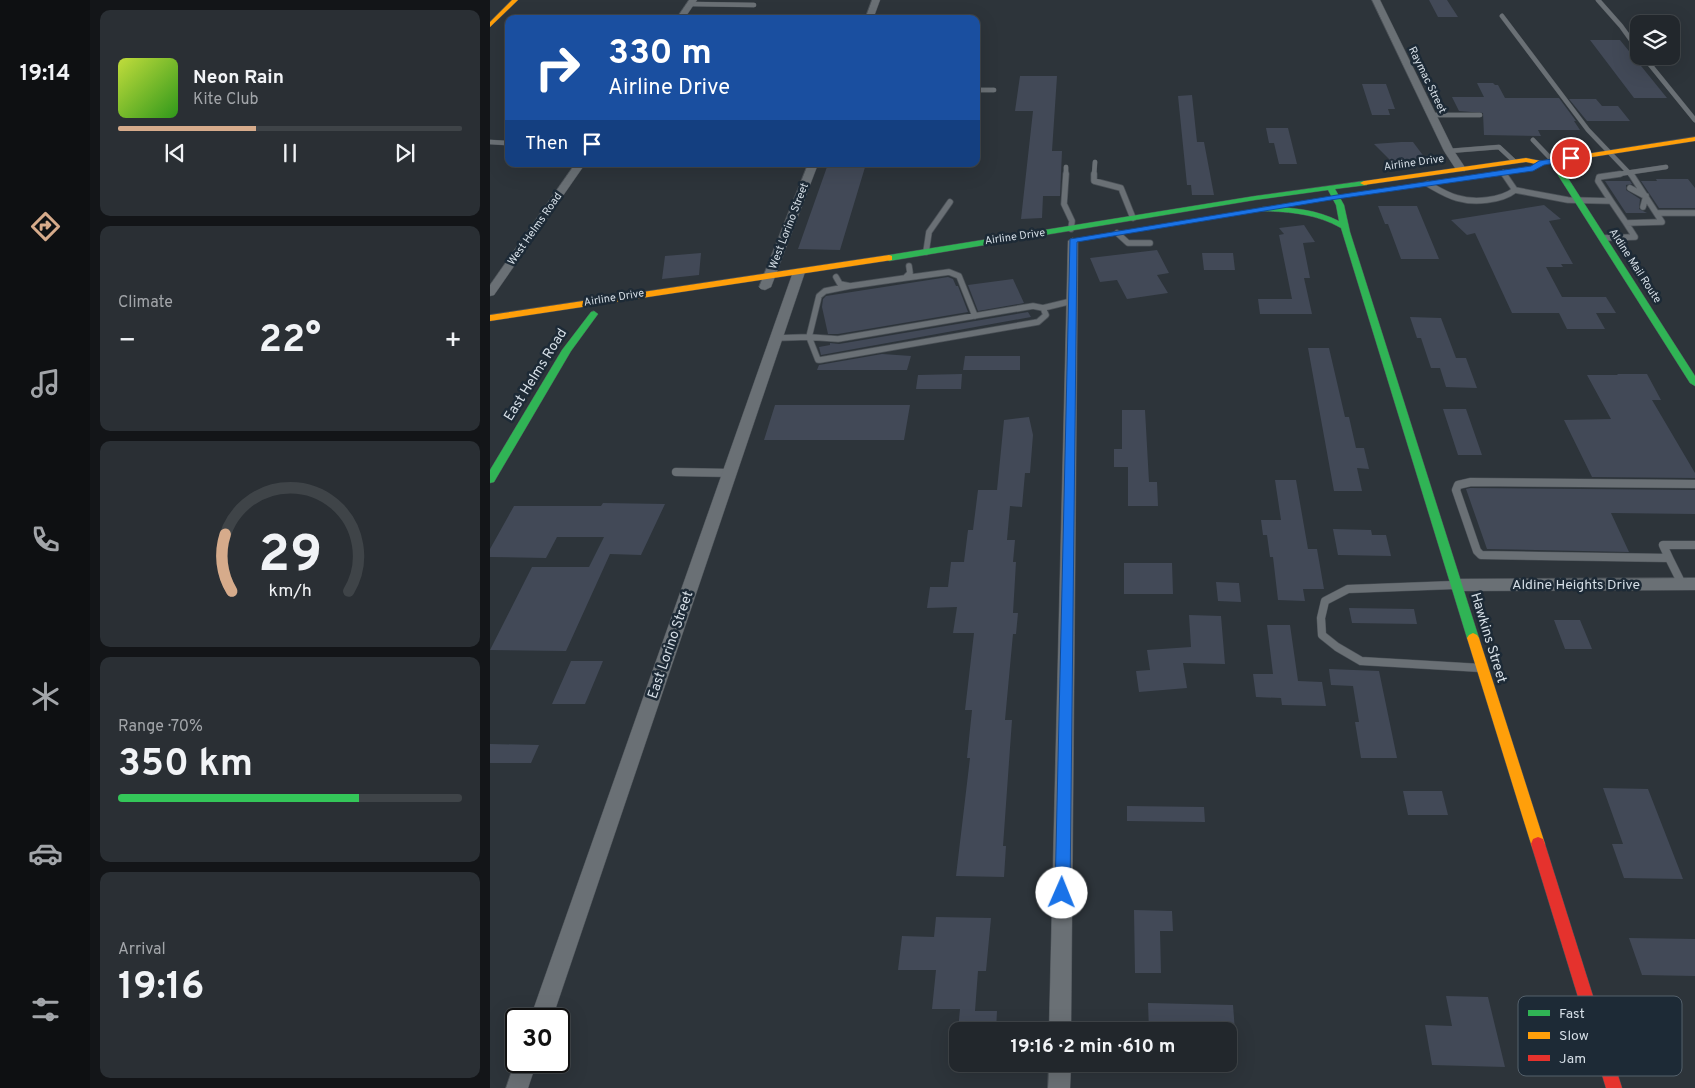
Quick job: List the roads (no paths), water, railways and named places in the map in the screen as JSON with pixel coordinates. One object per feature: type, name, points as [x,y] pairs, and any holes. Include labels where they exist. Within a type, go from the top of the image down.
[{"type":"main road","points":[[490,25],[495,15],[515,0]]},
{"type":"main road","name":"Airline Drive","points":[[490,330],[765,288],[798,277],[926,252],[1072,238],[1133,218],[1333,192],[1428,184],[1533,168],[1547,162],[1695,139]]},
{"type":"main road","name":"Airline Drive","points":[[1345,227],[1320,214],[1302,209],[1258,209],[1333,192],[1461,169],[1526,160],[1547,162]]},
{"type":"main road","name":"Aldine Mail Route","points":[[1547,162],[1578,201],[1695,383]]},
{"type":"main road","name":"Hawkins Street","points":[[1333,192],[1585,996]]},
{"type":"main road","points":[[1113,233],[1235,213]]},
{"type":"main road","name":"Airline Drive","points":[[490,318],[770,276],[836,277],[1001,252]]},
{"type":"main road","name":"East Helms Road","points":[[490,479],[567,350],[594,314]]},
{"type":"main road","name":"Hawkins Street","points":[[1610,1076],[1614,1088]]},
{"type":"street","points":[[870,15],[876,0]]},
{"type":"street","name":"Raymac Street","points":[[1376,0],[1449,151],[1461,169]]},
{"type":"street","points":[[683,15],[692,2]]},
{"type":"street","name":"West Helms Road","points":[[490,293],[495,280],[578,167]]},
{"type":"street","name":"West Lorino Street","points":[[765,288],[812,167]]},
{"type":"street","points":[[1060,1022],[1072,238]]},
{"type":"street","name":"East Lorino Street","points":[[545,1008],[798,277]]},
{"type":"street","name":"Aldine Heights Drive","points":[[1456,585],[1688,584]]},
{"type":"street","points":[[1059,1088],[1060,1072]]},
{"type":"street","points":[[517,1088],[522,1073]]},
{"type":"lane","points":[[1598,0],[1630,38]]},
{"type":"lane","points":[[692,2],[754,6]]},
{"type":"lane","points":[[1502,16],[1554,88],[1608,152],[1630,173],[1662,222],[1626,223]]},
{"type":"lane","points":[[1650,65],[1695,120]]},
{"type":"lane","points":[[980,90],[994,90]]},
{"type":"lane","points":[[1432,115],[1480,115]]},
{"type":"lane","points":[[1533,140],[1547,162]]},
{"type":"lane","points":[[490,142],[505,143]]},
{"type":"lane","points":[[1449,151],[1499,147],[1514,161]]},
{"type":"lane","points":[[1095,162],[1094,181],[1121,188],[1133,218]]},
{"type":"lane","points":[[1066,167],[1064,204],[1072,221],[1072,238]]},
{"type":"lane","points":[[1622,207],[1598,182],[1599,177],[1666,167]]},
{"type":"lane","points":[[1502,172],[1515,190],[1578,201],[1612,198]]},
{"type":"lane","points":[[1428,184],[1462,199],[1500,197],[1510,195],[1515,190]]},
{"type":"lane","points":[[1602,238],[1635,237],[1612,198],[1609,188]]},
{"type":"lane","points":[[1630,188],[1646,196]]},
{"type":"lane","points":[[1636,196],[1646,196]]},
{"type":"lane","points":[[1643,207],[1646,196]]},
{"type":"lane","points":[[926,252],[925,243],[935,221],[950,202]]},
{"type":"lane","points":[[1657,213],[1695,213]]},
{"type":"lane","points":[[1113,233],[1128,243],[1150,243]]},
{"type":"lane","points":[[905,278],[910,273],[909,266]]},
{"type":"lane","points":[[975,316],[959,276],[949,272],[825,291],[819,296],[809,338],[818,360],[820,360],[1038,322],[1046,315],[1043,308]]},
{"type":"lane","points":[[836,277],[840,284],[850,286]]},
{"type":"lane","points":[[777,338],[838,339],[1033,306],[1043,308],[1072,301]]},
{"type":"lane","points":[[676,472],[731,473]]},
{"type":"lane","points":[[1669,558],[1481,555],[1477,551],[1456,490],[1458,485],[1471,482],[1695,484]]},
{"type":"lane","points":[[1688,584],[1669,558],[1663,545],[1695,545]]},
{"type":"lane","points":[[1456,585],[1348,589],[1325,601],[1321,618],[1322,635],[1337,647],[1361,661],[1482,668]]}]
